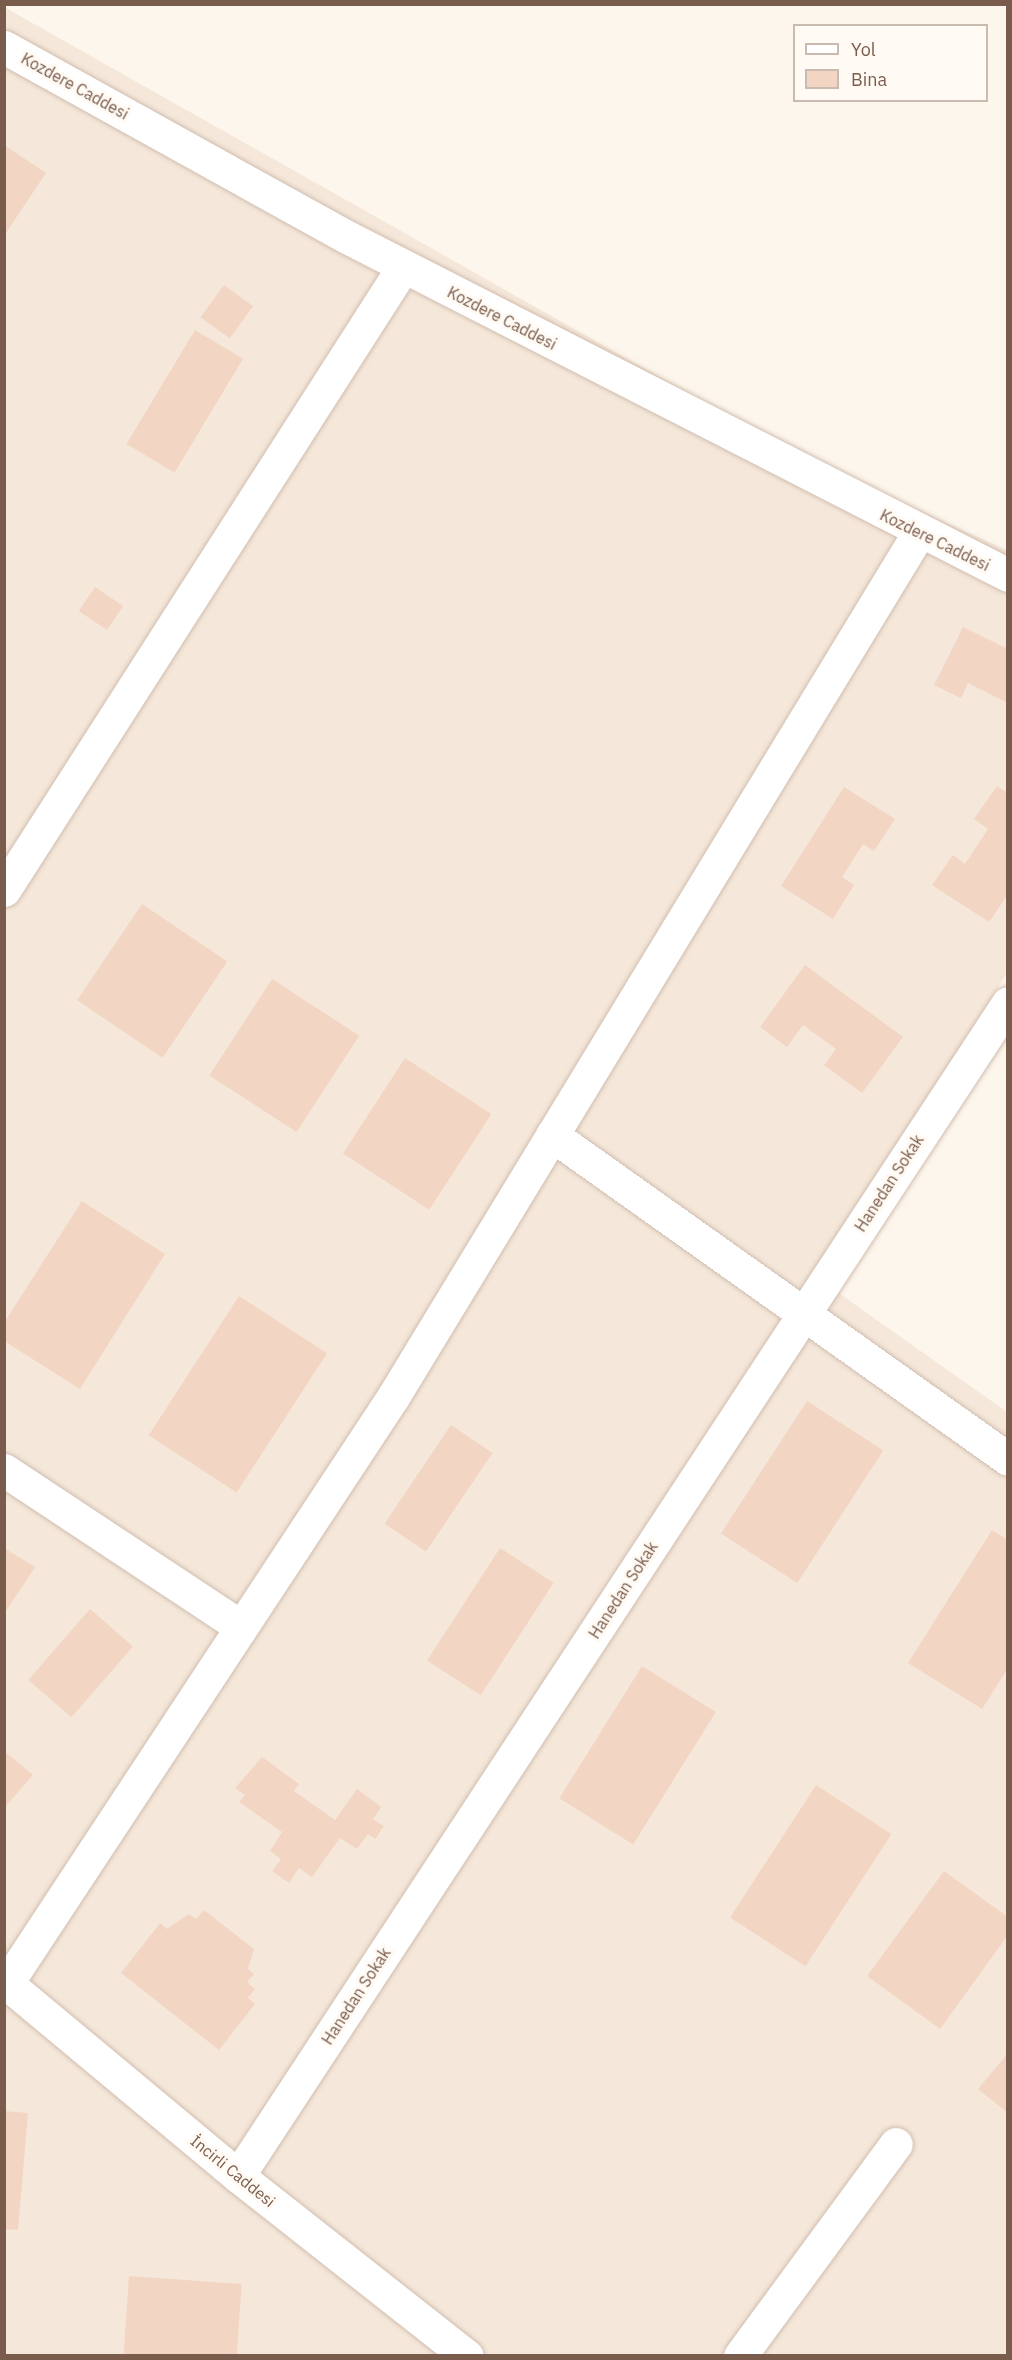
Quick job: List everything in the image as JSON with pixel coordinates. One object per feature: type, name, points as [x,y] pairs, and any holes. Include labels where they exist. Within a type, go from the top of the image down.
[{"type":"street","name":"Kozdere Caddesi","points":[[4,47],[403,267],[918,534],[1008,575]]},
{"type":"street","points":[[4,890],[403,267]]},
{"type":"street","points":[[6,1982],[393,1397],[918,534]]},
{"type":"street","name":"Hanedan Sokak","points":[[238,2176],[1008,1002]]},
{"type":"street","points":[[552,1135],[1008,1459]]},
{"type":"street","points":[[4,1470],[242,1627]]},
{"type":"street","name":"İncirli Caddesi","points":[[6,1982],[238,2176],[467,2355]]},
{"type":"street","points":[[740,2355],[896,2144]]},
{"type":"shaded area","points":[[4,7],[805,459],[1007,550],[1007,973],[816,1277],[1007,1412],[1007,2355],[5,2355]]},
{"type":"building","points":[[4,145],[46,173],[4,236]]},
{"type":"building","points":[[224,285],[253,306],[230,339],[200,317]]},
{"type":"building","points":[[195,330],[243,359],[175,473],[126,444]]},
{"type":"building","points":[[95,587],[123,606],[107,630],[79,611]]},
{"type":"building","points":[[963,627],[1008,649],[1008,703],[968,683],[961,698],[934,685]]},
{"type":"building","points":[[997,786],[1008,793],[1008,894],[989,922],[932,885],[953,855],[965,864],[988,829],[974,819]]},
{"type":"building","points":[[844,787],[895,819],[874,851],[863,844],[842,877],[854,885],[833,919],[781,886]]},
{"type":"building","points":[[142,904],[227,962],[163,1058],[77,1000]]},
{"type":"building","points":[[805,965],[903,1037],[862,1093],[824,1065],[836,1049],[803,1025],[787,1047],[760,1027]]},
{"type":"building","points":[[272,979],[359,1036],[297,1132],[209,1075]]},
{"type":"building","points":[[405,1058],[491,1114],[429,1210],[343,1154]]},
{"type":"building","points":[[82,1201],[165,1254],[80,1389],[4,1341],[4,1323]]},
{"type":"building","points":[[239,1296],[327,1353],[237,1492],[149,1435]]},
{"type":"building","points":[[807,1401],[883,1451],[797,1583],[721,1534]]},
{"type":"building","points":[[451,1425],[492,1453],[426,1552],[384,1524]]},
{"type":"building","points":[[992,1530],[1008,1540],[1008,1668],[982,1709],[908,1663]]},
{"type":"building","points":[[4,1548],[35,1567],[4,1614]]},
{"type":"building","points":[[500,1548],[554,1583],[481,1695],[427,1660]]},
{"type":"building","points":[[90,1609],[133,1646],[71,1717],[28,1680]]},
{"type":"building","points":[[642,1666],[716,1712],[633,1844],[559,1798]]},
{"type":"building","points":[[4,1751],[33,1775],[4,1808]]},
{"type":"building","points":[[262,1757],[299,1784],[294,1791],[335,1820],[357,1789],[381,1807],[373,1819],[384,1826],[375,1839],[368,1834],[357,1849],[340,1838],[312,1877],[299,1868],[289,1883],[272,1871],[281,1859],[270,1851],[282,1832],[239,1802],[245,1795],[235,1788]]},
{"type":"building","points":[[816,1785],[891,1834],[805,1967],[730,1918]]},
{"type":"building","points":[[944,1871],[1008,1917],[1008,1935],[940,2029],[867,1976]]},
{"type":"building","points":[[204,1910],[254,1949],[248,1969],[254,1974],[247,1982],[255,1989],[248,1998],[255,2004],[219,2050],[121,1973],[160,1923],[167,1929],[189,1914],[196,1919]]},
{"type":"building","points":[[1008,2053],[1008,2113],[978,2089]]},
{"type":"building","points":[[4,2111],[28,2113],[18,2230],[4,2229]]},
{"type":"building","points":[[129,2276],[242,2284],[237,2356],[123,2356]]}]
